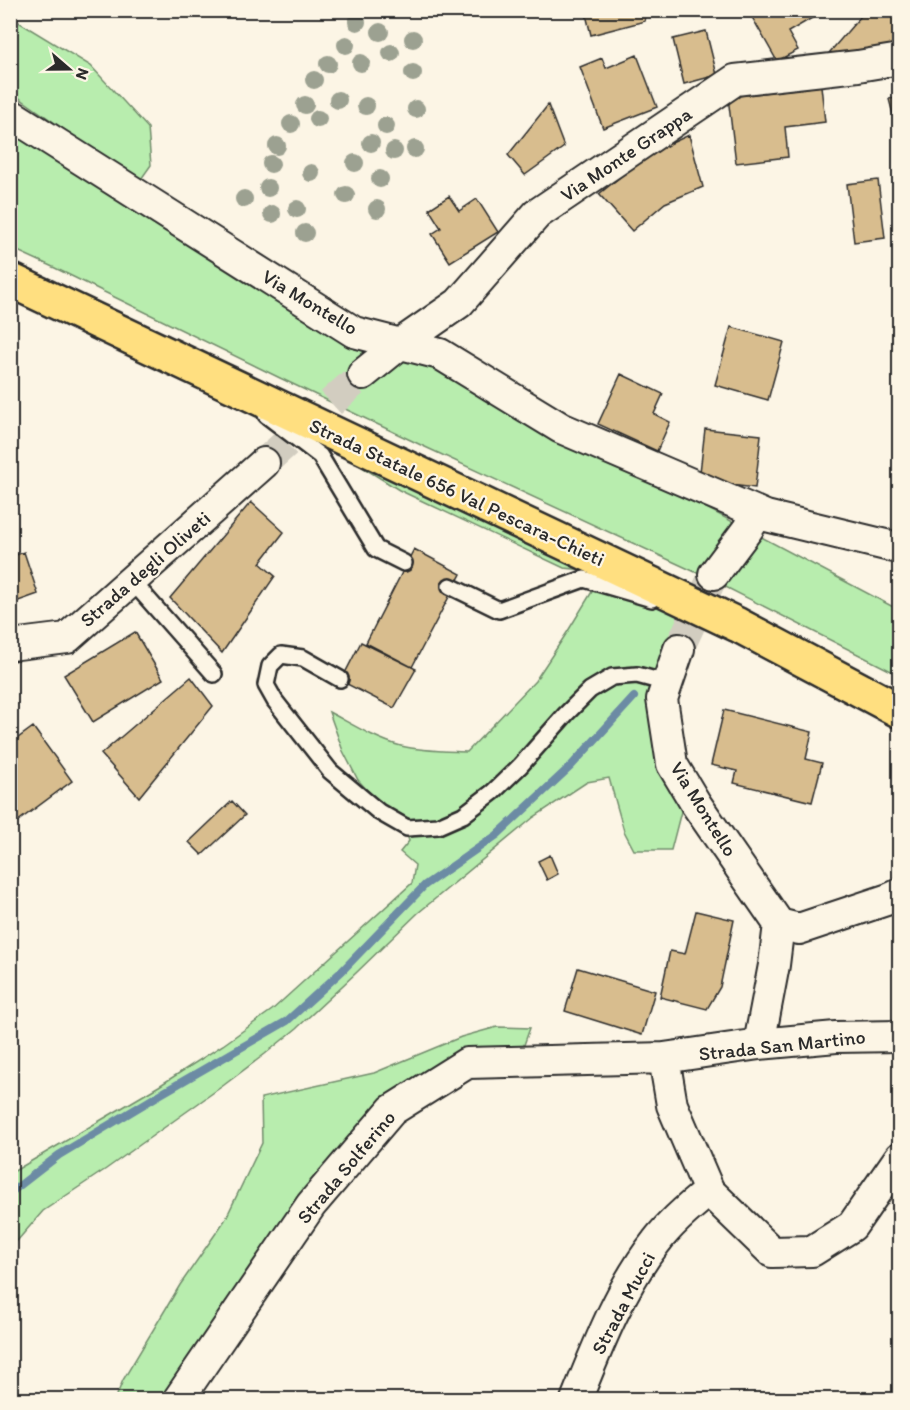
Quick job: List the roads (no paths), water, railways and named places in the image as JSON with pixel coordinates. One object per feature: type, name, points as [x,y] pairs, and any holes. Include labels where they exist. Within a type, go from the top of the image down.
[{"type":"highway","name":"Strada Statale 656 Val Pescara-Chieti","points":[[10,280],[738,625],[900,711]]},
{"type":"street","name":"Via Monte Grappa","points":[[400,344],[459,303],[537,214],[735,80],[900,59]]},
{"type":"street","name":"Via Montello","points":[[10,114],[354,332],[440,354],[561,428],[758,513],[900,547]]},
{"type":"street","points":[[363,374],[400,344]]},
{"type":"street","name":"Strada degli Oliveti","points":[[10,645],[67,638],[264,463]]},
{"type":"street","points":[[714,574],[758,513]]},
{"type":"street","name":"Via Montello","points":[[679,649],[662,699],[672,764],[696,804],[779,924]]},
{"type":"street","points":[[759,1044],[774,966],[779,924],[800,929],[900,894]]},
{"type":"street","name":"Strada San Martino","points":[[664,1058],[759,1044],[836,1037],[900,1036]]},
{"type":"street","points":[[664,1058],[672,1105],[709,1191],[772,1252],[812,1251],[852,1226],[900,1157]]},
{"type":"street","name":"Strada Solferino","points":[[178,1400],[311,1205],[392,1110],[467,1063],[664,1058]]},
{"type":"street","name":"Strada Mucci","points":[[576,1400],[604,1332],[633,1277],[656,1242],[683,1212],[709,1191]]},
{"type":"lane","points":[[218,379],[320,456],[376,549],[404,563]]},
{"type":"lane","points":[[450,586],[499,610],[585,579],[738,625]]},
{"type":"lane","points":[[132,581],[214,674]]},
{"type":"lane","points":[[340,679],[303,658],[281,655],[270,666],[266,685],[330,771],[379,812],[407,828],[438,826],[463,815],[494,792],[590,690],[612,677],[637,675],[667,683]]},
{"type":"waterway","points":[[10,1193],[59,1155],[287,1021],[342,971],[425,885],[497,835],[571,766],[634,697]]},
{"type":"tunnel","points":[[264,463],[363,374]]},
{"type":"tunnel","points":[[679,649],[714,574]]}]
